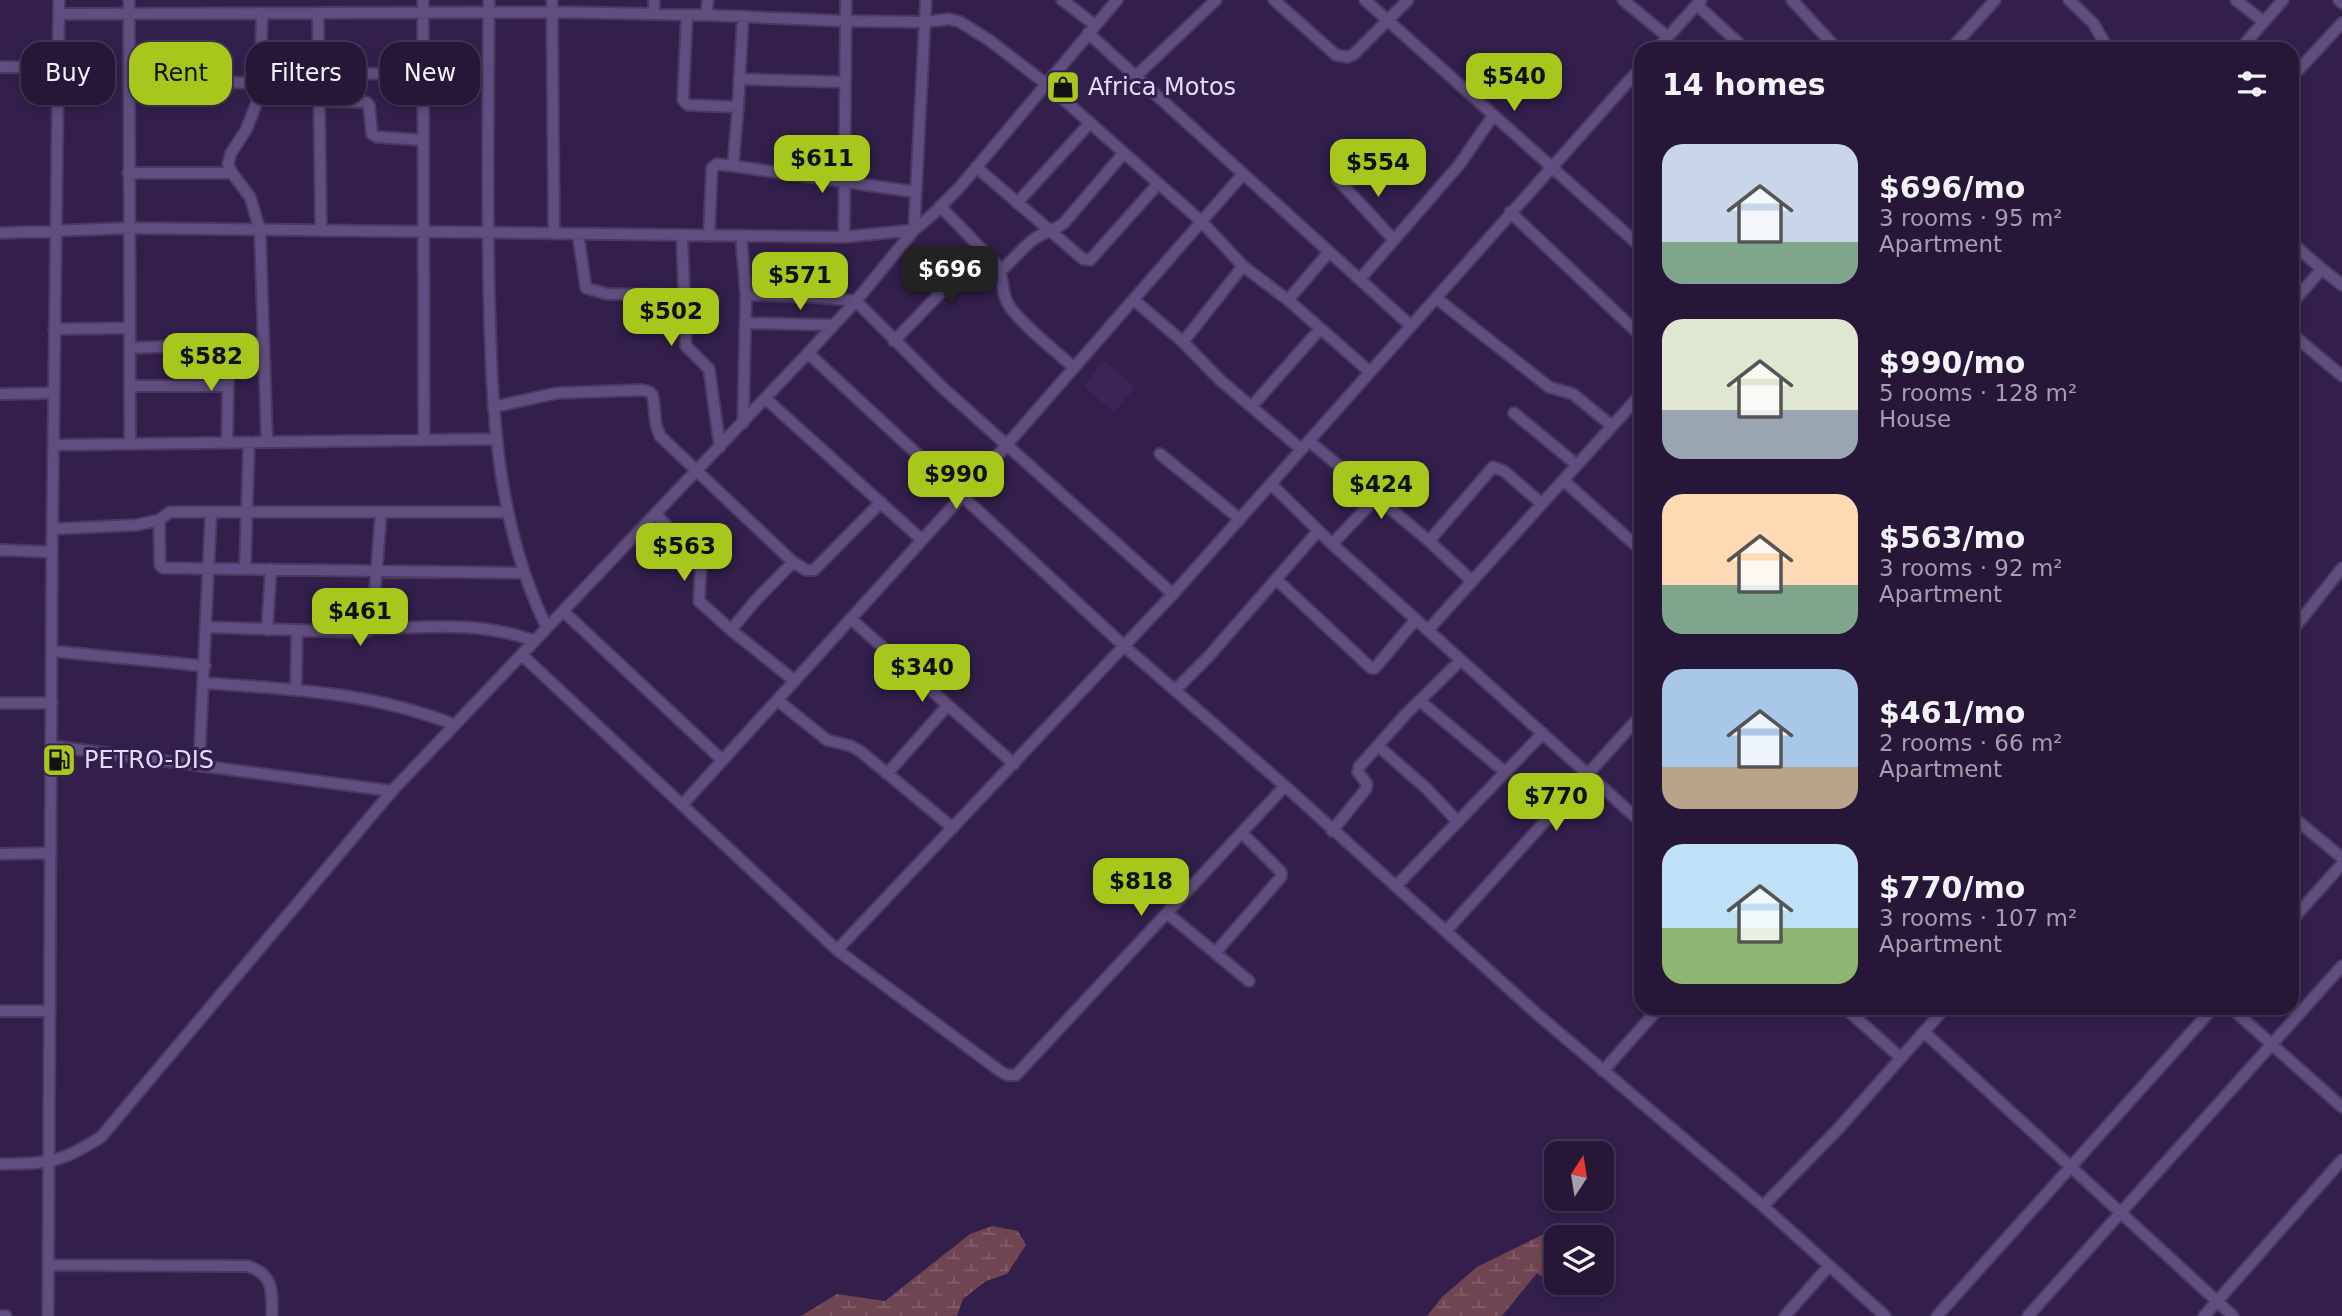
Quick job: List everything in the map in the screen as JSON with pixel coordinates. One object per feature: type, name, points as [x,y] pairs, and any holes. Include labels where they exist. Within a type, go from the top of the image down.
[{"type":"street","points":[[59,42],[60,0]]},
{"type":"street","points":[[129,0],[130,444]]},
{"type":"street","points":[[233,0],[234,13]]},
{"type":"street","points":[[290,13],[291,0]]},
{"type":"street","points":[[422,42],[423,0]]},
{"type":"street","points":[[552,0],[554,234]]},
{"type":"street","points":[[654,0],[654,14]]},
{"type":"street","points":[[706,15],[708,0]]},
{"type":"street","points":[[844,237],[846,0]]},
{"type":"street","points":[[914,230],[926,0]]},
{"type":"street","points":[[1062,0],[1136,76],[1410,326]]},
{"type":"street","points":[[0,1164],[48,1163],[75,1153],[101,1137],[392,791],[856,301],[914,230],[976,167],[1045,82],[1117,0]]},
{"type":"street","points":[[1136,76],[1216,0]]},
{"type":"street","points":[[1274,0],[1342,57],[1354,54],[1389,22],[1408,0]]},
{"type":"street","points":[[1365,0],[1634,241]]},
{"type":"street","points":[[1623,0],[1668,37]]},
{"type":"street","points":[[1792,0],[1831,42]]},
{"type":"street","points":[[1957,42],[1995,0]]},
{"type":"street","points":[[2069,0],[2093,23],[2104,42]]},
{"type":"street","points":[[2235,0],[2264,22]]},
{"type":"street","points":[[2245,42],[2283,0]]},
{"type":"street","points":[[1663,42],[1699,2],[1738,42]]},
{"type":"street","points":[[60,14],[422,12],[489,6],[552,12],[845,21],[925,22],[949,19],[969,26],[1045,82],[1202,222],[1243,266],[1289,300],[1370,372]]},
{"type":"street","points":[[489,6],[488,231],[493,407],[507,512],[523,573],[547,628]]},
{"type":"street","points":[[261,42],[262,13]]},
{"type":"street","points":[[318,13],[318,42]]},
{"type":"street","points":[[687,15],[683,100],[688,105],[738,107]]},
{"type":"street","points":[[733,166],[743,16]]},
{"type":"street","points":[[2299,70],[2342,23]]},
{"type":"street","points":[[0,66],[21,66]]},
{"type":"street","points":[[837,950],[1173,594],[1634,75]]},
{"type":"street","points":[[739,79],[845,82]]},
{"type":"street","points":[[366,102],[369,105],[372,134],[377,137],[423,140]]},
{"type":"street","points":[[48,1316],[57,105]]},
{"type":"street","points":[[256,105],[228,164],[250,197],[260,230],[267,442]]},
{"type":"street","points":[[319,105],[321,230]]},
{"type":"street","points":[[423,105],[424,440]]},
{"type":"street","points":[[1360,279],[1459,165],[1493,116]]},
{"type":"street","points":[[1017,203],[1090,123]]},
{"type":"street","points":[[1001,271],[1033,240],[1064,223],[1123,154]]},
{"type":"street","points":[[709,236],[712,168],[717,164],[916,192]]},
{"type":"street","points":[[976,167],[1083,259],[1090,260],[1158,184]]},
{"type":"street","points":[[128,173],[232,173]]},
{"type":"street","points":[[682,804],[962,496],[1243,174]]},
{"type":"street","points":[[1338,180],[1394,240]]},
{"type":"street","points":[[940,206],[1001,271],[1002,289],[1010,308],[1074,368]]},
{"type":"street","points":[[1510,212],[1634,329]]},
{"type":"street","points":[[0,233],[129,228],[844,237],[914,230]]},
{"type":"street","points":[[578,234],[586,288],[607,294],[684,295]]},
{"type":"street","points":[[682,236],[686,346],[709,369],[720,447]]},
{"type":"street","points":[[741,236],[746,295],[743,423]]},
{"type":"street","points":[[2299,249],[2342,285]]},
{"type":"street","points":[[894,341],[982,250]]},
{"type":"street","points":[[1289,300],[1329,252]]},
{"type":"street","points":[[1183,342],[1243,266]]},
{"type":"street","points":[[2299,295],[2322,269]]},
{"type":"street","points":[[746,295],[856,301],[894,341],[1005,446],[1089,517],[1173,594]]},
{"type":"street","points":[[1436,298],[1549,387],[1570,391],[1612,426]]},
{"type":"street","points":[[1134,300],[1252,407],[1377,497],[1472,581]]},
{"type":"street","points":[[746,323],[834,325]]},
{"type":"street","points":[[54,329],[130,328]]},
{"type":"street","points":[[1252,407],[1320,329]]},
{"type":"street","points":[[2299,340],[2342,376]]},
{"type":"street","points":[[130,348],[264,343]]},
{"type":"street","points":[[227,443],[229,345]]},
{"type":"street","points":[[808,353],[1124,646],[1285,786],[1332,831],[1603,1071],[1763,1206],[1885,1316]]},
{"type":"street","points":[[130,386],[227,386]]},
{"type":"street","points":[[493,407],[557,393],[646,390],[653,396],[660,436],[793,562],[806,570],[814,570],[881,502]]},
{"type":"street","points":[[0,394],[54,394]]},
{"type":"street","points":[[766,399],[922,540]]},
{"type":"street","points":[[1428,630],[1634,402]]},
{"type":"street","points":[[1514,413],[1577,465]]},
{"type":"street","points":[[54,445],[496,439]]},
{"type":"street","points":[[245,569],[249,442]]},
{"type":"street","points":[[1160,454],[1240,519]]},
{"type":"street","points":[[1429,541],[1493,467],[1504,471],[1542,504]]},
{"type":"street","points":[[1563,480],[1634,544]]},
{"type":"street","points":[[1271,484],[1332,544],[1634,816]]},
{"type":"street","points":[[1332,544],[1377,497]]},
{"type":"street","points":[[52,529],[136,525],[159,520],[170,512],[507,512]]},
{"type":"street","points":[[199,766],[211,512]]},
{"type":"street","points":[[372,629],[381,513]]},
{"type":"street","points":[[656,514],[701,565],[699,601],[795,681]]},
{"type":"street","points":[[159,520],[160,565],[163,568],[523,573]]},
{"type":"street","points":[[1175,690],[1209,656],[1318,531]]},
{"type":"street","points":[[0,550],[52,552]]},
{"type":"street","points":[[731,629],[793,562]]},
{"type":"street","points":[[2299,622],[2342,568]]},
{"type":"street","points":[[267,630],[271,569]]},
{"type":"street","points":[[1277,580],[1371,668],[1375,668],[1416,620]]},
{"type":"street","points":[[563,611],[722,760]]},
{"type":"street","points":[[851,619],[1014,764]]},
{"type":"street","points":[[207,627],[368,632],[372,629],[470,626],[510,632],[535,640]]},
{"type":"street","points":[[296,689],[297,631]]},
{"type":"street","points":[[52,651],[205,666]]},
{"type":"street","points":[[522,654],[837,950],[1000,1071],[1011,1076],[1020,1073],[1285,786]]},
{"type":"street","points":[[1332,831],[1366,789],[1367,784],[1358,772],[1359,767],[1461,660]]},
{"type":"street","points":[[204,683],[296,689],[387,702],[455,725]]},
{"type":"street","points":[[777,700],[827,740],[860,751],[953,828]]},
{"type":"street","points":[[1420,701],[1505,772]]},
{"type":"street","points":[[0,703],[52,704]]},
{"type":"street","points":[[887,774],[947,706]]},
{"type":"street","points":[[1446,931],[1634,723]]},
{"type":"street","points":[[1396,886],[1543,733]]},
{"type":"street","points":[[52,746],[392,791]]},
{"type":"street","points":[[1378,746],[1427,789],[1458,822]]},
{"type":"street","points":[[2299,822],[2342,858]]},
{"type":"street","points":[[1215,953],[1281,877],[1281,872],[1241,833]]},
{"type":"street","points":[[0,854],[51,853]]},
{"type":"street","points":[[2299,913],[2339,873]]},
{"type":"street","points":[[1167,913],[1249,981]]},
{"type":"street","points":[[2299,1013],[2342,965]]},
{"type":"street","points":[[0,1011],[49,1012]]},
{"type":"street","points":[[1603,1071],[1653,1015]]},
{"type":"street","points":[[1853,1015],[1901,1058]]},
{"type":"street","points":[[1763,1206],[1839,1128],[1939,1015]]},
{"type":"street","points":[[1937,1316],[2207,1015]]},
{"type":"street","points":[[2239,1015],[2342,1107]]},
{"type":"street","points":[[2028,1316],[2297,1015]]},
{"type":"street","points":[[1924,1032],[2233,1316]]},
{"type":"street","points":[[2204,1316],[2342,1160]]},
{"type":"street","points":[[48,1265],[247,1266],[258,1269],[268,1279],[272,1294],[272,1316]]},
{"type":"street","points":[[1785,1316],[1829,1266]]},
{"type":"street","points":[[0,1316],[6,1316]]},
{"type":"shaded area","points":[[1104,360],[1135,388],[1114,412],[1084,387]]},
{"type":"green space","points":[[992,1226],[1018,1231],[1026,1245],[1007,1274],[986,1281],[963,1299],[957,1316],[801,1316],[837,1294],[885,1301],[970,1234]]},
{"type":"green space","points":[[1544,1234],[1544,1278],[1537,1273],[1502,1316],[1427,1316],[1442,1297],[1477,1267]]},
{"type":"place","name":"Africa Motos","points":[[1063,87]]},
{"type":"place","name":"PETRO-DIS","points":[[59,760]]}]
